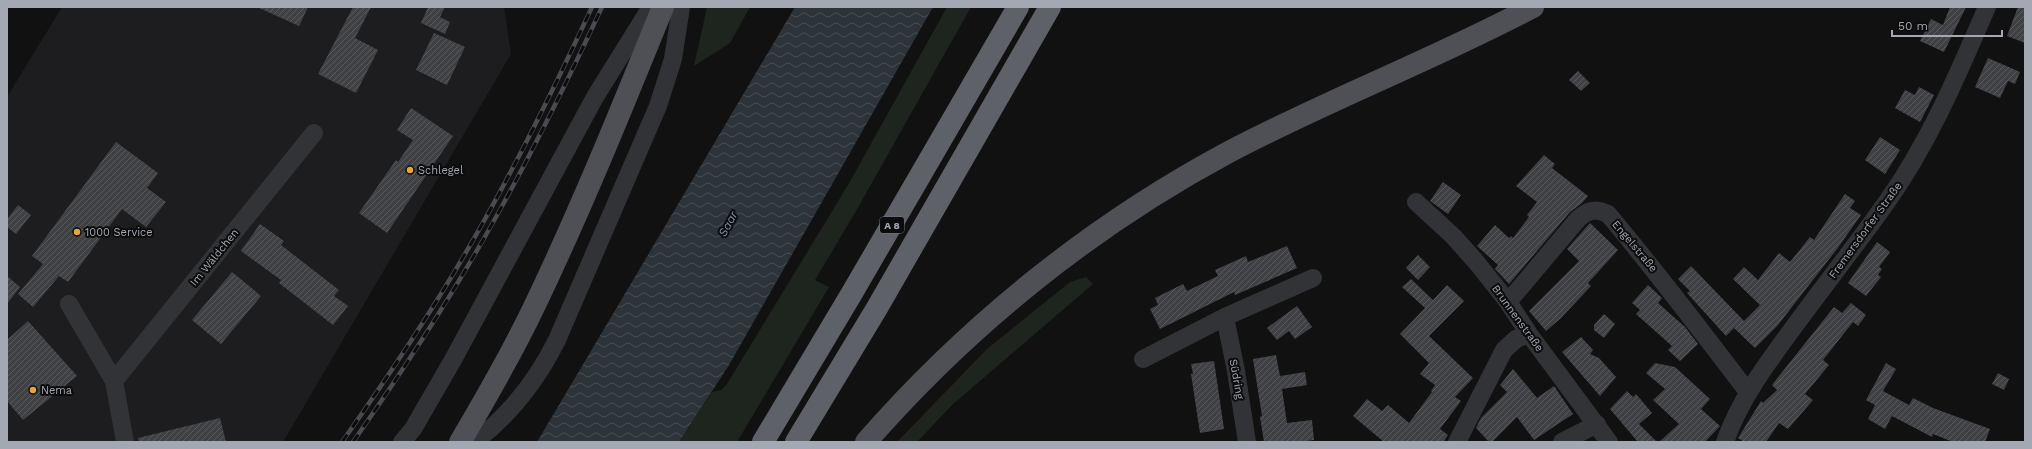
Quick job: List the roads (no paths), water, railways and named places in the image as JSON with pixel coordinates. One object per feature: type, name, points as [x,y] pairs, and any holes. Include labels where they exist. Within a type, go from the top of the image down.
[{"type":"highway","name":"A 8","points":[[763,442],[852,293],[1018,7]]},
{"type":"highway","name":"A 8","points":[[796,442],[881,301],[1050,7]]},
{"type":"main road","points":[[460,442],[499,375],[534,308],[598,164],[663,7]]},
{"type":"main road","points":[[866,442],[891,413],[966,339],[1006,304],[1060,261],[1110,226],[1181,180],[1227,154],[1280,127],[1410,68],[1533,7]]},
{"type":"street","points":[[402,442],[413,429],[454,358],[595,97],[651,7]]},
{"type":"street","points":[[474,442],[510,410],[538,375],[557,340],[658,106],[673,59],[681,7]]},
{"type":"street","name":"Fremersdorfer Straße","points":[[1725,442],[1730,426],[1748,392],[1767,363],[1908,170],[1930,130],[1987,7]]},
{"type":"street","name":"Im Wäldchen","points":[[114,381],[314,133]]},
{"type":"street","name":"Brunnenstraße","points":[[1416,202],[1463,248],[1508,302],[1529,334],[1609,442]]},
{"type":"street","name":"Engelstraße","points":[[1508,302],[1578,219],[1587,211],[1600,210],[1608,214],[1695,320],[1748,392]]},
{"type":"street","points":[[1143,358],[1225,317],[1312,278]]},
{"type":"street","points":[[69,304],[114,381],[126,442]]},
{"type":"street","name":"Südring","points":[[1225,317],[1243,412],[1247,442]]},
{"type":"street","points":[[1457,442],[1504,350],[1516,339],[1529,334]]},
{"type":"street","points":[[1562,442],[1597,424]]},
{"type":"water","name":"Saar","points":[[795,7],[933,7],[729,365],[679,442],[537,442]]},
{"type":"railway","points":[[342,442],[390,373],[451,278],[532,132],[592,7]]},
{"type":"railway","points":[[353,442],[428,331],[480,246],[538,139],[602,7]]},
{"type":"place","name":"Schlegel","points":[[410,170]]},
{"type":"place","name":"1000 Service","points":[[77,232]]},
{"type":"place","name":"Nema","points":[[33,390]]}]
